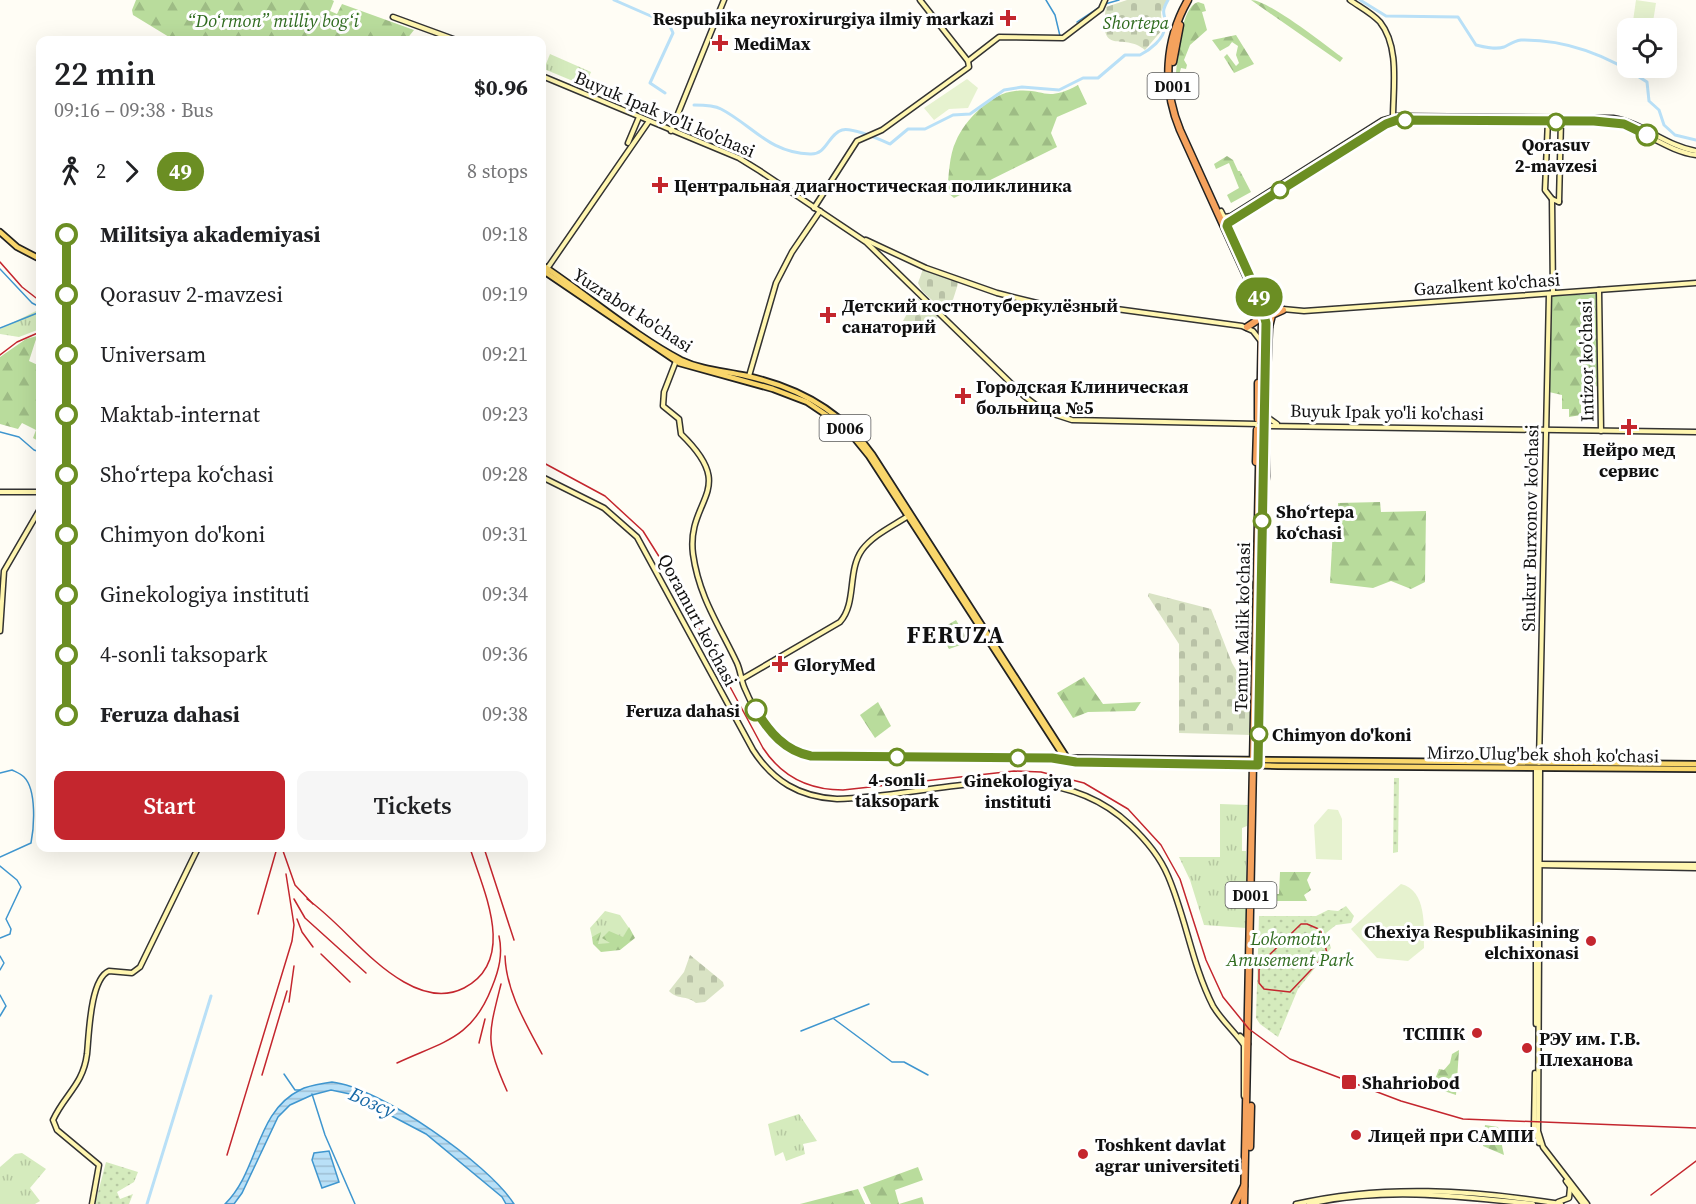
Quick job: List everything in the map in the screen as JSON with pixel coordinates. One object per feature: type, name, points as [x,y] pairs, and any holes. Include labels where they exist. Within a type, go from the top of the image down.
[{"type":"highway","name":"Temur Malik ko'chasi","points":[[1183,0],[1187,4],[1170,45],[1169,88],[1176,120],[1221,211],[1260,299],[1263,319],[1266,366],[1260,514]]},
{"type":"highway","name":"Temur Malik ko'chasi","points":[[1197,164],[1253,290],[1263,319],[1256,762],[1245,1182],[1247,1204]]},
{"type":"highway","points":[[1235,250],[1237,264],[1256,312],[1256,321],[1247,327]]},
{"type":"highway","points":[[1252,299],[1253,290]]},
{"type":"highway","points":[[1260,514],[1269,327],[1272,315],[1281,309]]},
{"type":"highway","points":[[1256,312],[1269,327]]},
{"type":"highway","points":[[1260,514],[1257,425],[1262,334]]},
{"type":"highway","points":[[1266,366],[1269,349]]},
{"type":"highway","points":[[1257,425],[1266,425]]},
{"type":"highway","points":[[1257,425],[1266,425]]},
{"type":"highway","name":"Temur Malik ko'chasi","points":[[1250,1045],[1248,1032],[1253,900]]},
{"type":"highway","name":"Temur Malik ko'chasi","points":[[1247,1076],[1247,1204]]},
{"type":"highway","points":[[1235,1204],[1245,1182]]},
{"type":"main road","points":[[671,131],[723,0]]},
{"type":"main road","points":[[814,208],[857,141],[882,130],[969,67],[968,61],[921,0]]},
{"type":"main road","points":[[1350,0],[1377,19],[1389,38],[1393,56],[1393,119]]},
{"type":"main road","points":[[968,61],[999,37],[1061,39],[1104,2]]},
{"type":"main road","points":[[439,36],[392,18],[444,36]]},
{"type":"main road","name":"Buyuk Ipak yo'li ko'chasi","points":[[546,79],[738,160],[864,243],[942,317]]},
{"type":"main road","points":[[1227,226],[1230,221],[1250,206],[1393,119],[1610,117],[1629,121],[1657,138]]},
{"type":"main road","points":[[626,150],[639,118]]},
{"type":"main road","points":[[1393,119],[1561,120],[1622,124],[1696,153]]},
{"type":"main road","points":[[1548,120],[1545,190],[1551,198],[1559,202]]},
{"type":"main road","points":[[1559,202],[1561,120]]},
{"type":"main road","points":[[546,266],[648,122]]},
{"type":"main road","name":"Shukur Burxonov ko'chasi","points":[[1538,864],[1538,766],[1545,429],[1551,293],[1551,198]]},
{"type":"main road","points":[[1552,205],[1559,202]]},
{"type":"main road","points":[[1221,211],[1228,217],[1250,206]]},
{"type":"main road","points":[[748,379],[778,279],[792,252],[819,212]]},
{"type":"main road","name":"Buyuk Ipak yo'li ko'chasi","points":[[819,212],[862,239],[1028,401],[1055,418],[1085,423],[1257,425]]},
{"type":"main road","points":[[0,233],[36,259]]},
{"type":"main road","points":[[862,239],[926,268],[996,292],[1041,304],[1108,308],[1247,327],[1257,335],[1261,343],[1262,357]]},
{"type":"main road","name":"Yuzrabot ko'chasi","points":[[546,272],[676,361],[696,370],[748,379]]},
{"type":"main road","name":"Gazalkent ko'chasi","points":[[1260,299],[1268,307],[1304,310],[1696,283]]},
{"type":"main road","name":"Intizor ko'chasi","points":[[1599,290],[1601,430]]},
{"type":"main road","name":"Gazalkent ko'chasi","points":[[1247,327],[1281,309]]},
{"type":"main road","name":"Yuzrabot ko'chasi","points":[[646,340],[688,363],[748,379]]},
{"type":"main road","points":[[676,361],[664,392],[663,405],[680,421],[681,434],[698,449],[710,478],[693,539],[701,592],[742,679],[744,689],[768,729],[799,753],[822,756],[1069,758]]},
{"type":"main road","name":"D006","points":[[748,379],[796,396],[829,415],[858,440],[884,475],[1035,710],[1069,758]]},
{"type":"main road","points":[[1248,424],[1257,425]]},
{"type":"main road","points":[[1248,424],[1257,425]]},
{"type":"main road","points":[[1266,425],[1277,425]]},
{"type":"main road","points":[[1266,425],[1277,425]]},
{"type":"main road","name":"Buyuk Ipak yo'li ko'chasi","points":[[1266,425],[1696,431]]},
{"type":"main road","name":"Qoramurt koʻchasi","points":[[546,478],[604,507],[638,536],[754,750],[765,766],[788,786],[808,794],[836,798],[1002,781],[1043,782],[1091,796],[1120,814],[1143,837],[1165,869],[1210,996],[1227,1024],[1250,1045]]},
{"type":"main road","name":"Qoramurt koʻchasi","points":[[546,478],[604,508],[637,537],[753,750],[764,766],[787,786],[812,796],[837,799],[1002,783],[1043,782],[1091,797],[1119,815],[1142,838],[1167,874],[1211,1001],[1226,1025],[1244,1045],[1247,1076]]},
{"type":"main road","points":[[0,493],[36,492]]},
{"type":"main road","points":[[742,679],[840,622],[845,615],[853,568],[861,552],[871,541],[910,515]]},
{"type":"main road","points":[[0,631],[4,571],[36,516]]},
{"type":"main road","points":[[1052,758],[1058,756],[1062,751]]},
{"type":"main road","name":"Mirzo Ulug'bek shoh ko'chasi","points":[[1069,758],[1696,769]]},
{"type":"main road","name":"Mirzo Ulug'bek shoh ko'chasi","points":[[1683,767],[1696,764]]},
{"type":"main road","points":[[92,1204],[99,1165],[57,1130],[53,1120],[83,1073],[91,1012],[101,977],[109,971],[132,973],[141,967],[196,852]]},
{"type":"main road","points":[[1538,864],[1696,866]]},
{"type":"main road","points":[[1538,864],[1534,1129],[1542,1149],[1584,1203]]},
{"type":"main road","points":[[1538,864],[1538,1129],[1544,1147],[1584,1203]]},
{"type":"main road","points":[[1240,1036],[1248,1032]]},
{"type":"main road","points":[[1554,1203],[1569,1198],[1571,1192],[1568,1184]]},
{"type":"main road","points":[[1296,1204],[1362,1194],[1424,1193],[1562,1204]]},
{"type":"main road","points":[[1309,1204],[1331,1198]]},
{"type":"green space","name":"“Do‘rmon” milliy bog‘i","points":[[136,0],[332,0],[334,1],[330,11],[337,14],[342,4],[414,30],[409,36],[167,36],[133,15],[132,10]]},
{"type":"green space","name":"Shortepa","points":[[1127,0],[1167,0],[1161,12],[1162,30],[1145,50],[1137,45],[1114,41],[1106,33],[1104,23],[1106,7]]},
{"type":"green space","points":[[1251,0],[1271,7],[1284,15],[1343,58],[1340,62]]},
{"type":"green space","points":[[1636,0],[1656,3],[1654,18],[1633,18]]},
{"type":"green space","points":[[1198,2],[1204,4],[1206,11],[1202,12],[1207,30],[1190,45],[1184,60],[1187,65],[1186,69],[1181,68],[1179,75],[1176,73],[1184,23],[1187,13]]},
{"type":"green space","points":[[1236,35],[1254,64],[1234,73],[1224,57],[1227,54],[1236,66],[1239,63],[1236,55],[1238,46],[1232,42],[1220,51],[1212,40]]},
{"type":"green space","points":[[550,54],[591,72],[585,86],[546,70]]},
{"type":"green space","points":[[967,79],[978,88],[968,108],[949,109],[934,120],[924,108]]},
{"type":"green space","points":[[1078,85],[1087,104],[1057,117],[1051,133],[1057,147],[954,198],[947,192],[951,159],[960,133],[972,116],[988,102],[1015,91],[1051,94]]},
{"type":"green space","points":[[1227,156],[1233,160],[1251,192],[1231,203],[1227,195],[1239,188],[1229,163],[1216,169],[1214,164]]},
{"type":"green space","points":[[923,269],[959,281],[948,315],[922,291],[918,283]]},
{"type":"green space","points":[[1597,294],[1599,386],[1587,387],[1581,394],[1581,415],[1569,417],[1569,409],[1562,409],[1562,395],[1549,392],[1552,296]]},
{"type":"green space","points":[[916,297],[938,317],[932,324],[903,321]]},
{"type":"green space","points":[[36,311],[36,331],[19,337],[0,334],[0,329]]},
{"type":"green space","points":[[36,336],[29,361],[36,364],[36,430],[22,423],[18,429],[0,424],[0,357],[26,339]]},
{"type":"green space","points":[[1380,502],[1381,512],[1426,511],[1425,582],[1411,589],[1391,581],[1373,588],[1330,583],[1333,528],[1338,527],[1338,503]]},
{"type":"green space","points":[[1149,593],[1211,609],[1232,663],[1246,687],[1250,685],[1252,688],[1251,735],[1179,733],[1179,644],[1148,596]]},
{"type":"green space","points":[[956,620],[969,642],[949,649],[939,630]]},
{"type":"green space","points":[[1084,677],[1103,704],[1141,702],[1135,711],[1088,712],[1073,718],[1057,693]]},
{"type":"green space","points":[[878,702],[891,726],[875,738],[860,715]]},
{"type":"green space","points":[[1394,778],[1399,778],[1398,852],[1393,853]]},
{"type":"green space","points":[[1220,804],[1248,805],[1247,826],[1242,828],[1242,851],[1246,851],[1246,928],[1204,925],[1190,880],[1179,857],[1220,857]]},
{"type":"green space","points":[[1328,809],[1338,810],[1342,819],[1342,860],[1316,859],[1314,825]]},
{"type":"green space","points":[[1280,872],[1311,872],[1307,880],[1311,890],[1304,895],[1307,901],[1269,901],[1269,894],[1279,894]]},
{"type":"green space","points":[[1401,884],[1416,894],[1420,902],[1424,921],[1424,948],[1408,961],[1377,958],[1351,929]]},
{"type":"green space","name":"Lokomotiv Amusement Park","points":[[1346,906],[1354,916],[1351,923],[1336,925],[1326,933],[1331,948],[1298,989],[1278,1037],[1260,1024],[1256,1018],[1259,916],[1316,916],[1328,910],[1338,911]]},
{"type":"green space","points":[[605,911],[620,915],[629,928],[616,943],[607,946],[596,945],[598,935],[592,937],[590,928]]},
{"type":"green space","points":[[629,927],[635,938],[620,950],[601,952],[593,944],[592,937],[601,932],[598,944],[610,943],[602,938],[609,931],[623,937]]},
{"type":"green space","points":[[690,955],[723,982],[724,986],[705,1002],[696,1003],[675,996],[669,991],[684,972]]},
{"type":"green space","points":[[1459,1050],[1456,1095],[1432,1087],[1439,1069],[1444,1070],[1450,1063],[1452,1054]]},
{"type":"green space","points":[[799,1114],[817,1141],[803,1144],[805,1154],[786,1161],[783,1152],[775,1156],[768,1124]]},
{"type":"green space","points":[[1485,1125],[1498,1127],[1504,1155],[1483,1146]]},
{"type":"green space","points":[[22,1153],[46,1169],[30,1188],[40,1201],[35,1204],[0,1204],[0,1167],[15,1154]]},
{"type":"green space","points":[[106,1162],[138,1172],[134,1182],[117,1192],[120,1199],[133,1194],[129,1204],[95,1204]]},
{"type":"green space","points":[[918,1167],[923,1180],[895,1190],[899,1204],[871,1204],[863,1187]]},
{"type":"green space","points":[[858,1189],[865,1204],[800,1204]]},
{"type":"green space","points":[[922,1197],[924,1204],[899,1204]]},
{"type":"water","name":"Бозсу","points":[[332,1082],[352,1087],[377,1098],[431,1130],[482,1169],[501,1187],[514,1204],[506,1204],[502,1197],[426,1134],[350,1094],[331,1090],[312,1095],[290,1105],[278,1117],[242,1193],[234,1204],[225,1204],[245,1175],[265,1127],[274,1112],[285,1100],[300,1090]]},
{"type":"water","points":[[329,1151],[339,1182],[322,1188],[312,1160],[314,1153]]},
{"type":"waterway","points":[[614,0],[669,24],[673,33],[650,83],[665,93]]},
{"type":"waterway","points":[[1046,0],[1055,15],[1060,36]]},
{"type":"waterway","points":[[1105,4],[1119,0]]},
{"type":"waterway","points":[[694,105],[721,109],[772,144],[796,152],[816,153],[824,148],[837,132],[842,130],[866,134],[890,144],[908,129],[925,129],[953,115],[970,114],[1004,90],[1022,87],[1059,90],[1083,78],[1098,78],[1125,55],[1140,55],[1156,44],[1164,31],[1164,12],[1168,0]]},
{"type":"waterway","points":[[1360,0],[1386,16],[1458,17],[1476,45],[1497,48],[1519,40],[1538,40],[1572,46],[1603,57],[1647,82],[1649,101],[1659,110],[1664,125],[1675,135],[1696,140]]},
{"type":"waterway","points":[[1077,22],[1101,6]]},
{"type":"waterway","points":[[1397,118],[1415,118]]},
{"type":"waterway","points":[[1366,134],[1385,122]]},
{"type":"waterway","points":[[1633,126],[1654,137]]},
{"type":"waterway","points":[[1269,194],[1359,138]]},
{"type":"waterway","points":[[0,269],[36,305]]},
{"type":"waterway","points":[[0,328],[36,314]]},
{"type":"waterway","points":[[0,432],[19,437],[36,451]]},
{"type":"waterway","points":[[0,773],[12,770],[24,777],[31,791],[34,819],[31,843],[0,857]]},
{"type":"waterway","points":[[0,866],[17,880],[21,887],[6,919],[11,929],[10,934],[0,938]]},
{"type":"waterway","points":[[0,956],[4,963],[0,970]]},
{"type":"waterway","points":[[0,995],[6,1006],[0,1016]]},
{"type":"waterway","points":[[147,1204],[211,996]]},
{"type":"waterway","points":[[801,1031],[869,1004]]},
{"type":"waterway","points":[[834,1019],[892,1062],[904,1062],[928,1075]]},
{"type":"waterway","points":[[284,1074],[295,1090],[300,1090]]},
{"type":"waterway","points":[[312,1094],[325,1135],[355,1204]]},
{"type":"railway","points":[[0,262],[22,287],[36,298]]},
{"type":"railway","points":[[0,355],[17,342],[36,334]]},
{"type":"railway","points":[[546,464],[605,496],[643,531],[665,566],[763,748],[779,767],[797,780],[819,788],[843,790],[1014,771],[1041,772],[1084,783],[1128,809],[1161,845],[1180,879],[1206,960],[1223,997],[1249,1029],[1290,1059],[1401,1101],[1463,1119],[1696,1128]]},
{"type":"railway","points":[[258,914],[276,852]]},
{"type":"railway","points":[[283,852],[295,885],[313,904]]},
{"type":"railway","points":[[307,899],[378,964],[404,982],[434,993],[456,991],[480,976],[490,960],[493,942],[488,903],[471,852]]},
{"type":"railway","points":[[485,852],[514,940]]},
{"type":"railway","points":[[227,1155],[292,941],[294,925],[286,874]]},
{"type":"railway","points":[[294,899],[305,918],[366,973]]},
{"type":"railway","points":[[297,919],[302,932],[313,947]]},
{"type":"railway","points":[[1301,924],[1321,930],[1327,953],[1290,992],[1264,989],[1259,983],[1259,970],[1263,961],[1301,924]]},
{"type":"railway","points":[[397,1063],[455,1036],[475,1018],[497,974],[500,962],[499,936]]},
{"type":"railway","points":[[321,954],[350,982]]},
{"type":"railway","points":[[505,956],[513,994],[542,1054]]},
{"type":"railway","points":[[289,1002],[294,966]]},
{"type":"railway","points":[[501,984],[493,1016],[491,1038],[495,1060],[507,1091]]},
{"type":"railway","points":[[262,1075],[287,991]]},
{"type":"railway","points":[[479,1043],[485,1019]]},
{"type":"railway","points":[[1651,1195],[1696,1161]]},
{"type":"bus line","name":"49","points":[[756,710],[773,735],[795,752],[811,756],[1052,758],[1076,762],[1258,765],[1266,323],[1260,299],[1227,226],[1228,223],[1386,124],[1397,120],[1612,122],[1630,126],[1647,135]]},
{"type":"place","name":"Respublika neyroxirurgiya ilmiy markazi","points":[[1008,18]]},
{"type":"place","name":"MediMax","points":[[720,43]]},
{"type":"place","name":"Qorasuv 2-mavzesi","points":[[1556,122]]},
{"type":"place","name":"Центральная диагностическая поликлиника","points":[[660,185]]},
{"type":"place","name":"Детский костнотуберкулёзный санаторий","points":[[828,315]]},
{"type":"place","name":"Городская Клиническая больница №5","points":[[963,396]]},
{"type":"place","name":"Нейро мед сервис","points":[[1629,427]]},
{"type":"place","name":"Shoʻrtepa koʻchasi","points":[[1262,521]]},
{"type":"place","name":"GloryMed","points":[[780,664]]},
{"type":"place","name":"Feruza dahasi","points":[[756,710]]},
{"type":"place","name":"Chimyon do'koni","points":[[1259,734]]},
{"type":"place","name":"4-sonli taksopark","points":[[897,757]]},
{"type":"place","name":"Ginekologiya instituti","points":[[1018,758]]},
{"type":"place","name":"Chexiya Respublikasining elchixonasi","points":[[1591,941]]},
{"type":"place","name":"ТСППК","points":[[1477,1033]]},
{"type":"place","name":"РЭУ им. Г.В. Плеханова","points":[[1527,1048]]},
{"type":"place","name":"Shahriobod","points":[[1349,1082]]},
{"type":"place","name":"Лицей при САМПИ","points":[[1356,1135]]},
{"type":"place","name":"Toshkent davlat agrar universiteti","points":[[1083,1154]]},
{"type":"district","name":"FERUZA","points":[[956,634]]}]
